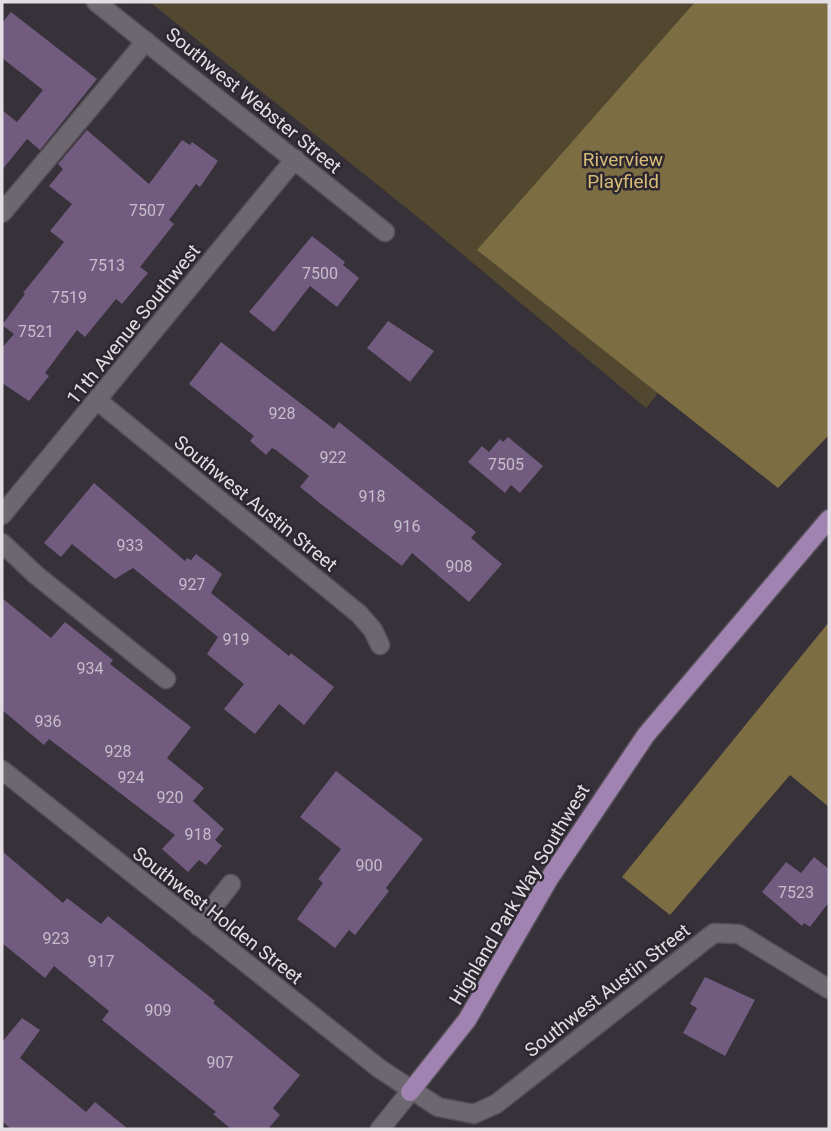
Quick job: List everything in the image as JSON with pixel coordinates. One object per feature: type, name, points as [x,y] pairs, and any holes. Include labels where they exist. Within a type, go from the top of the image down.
[{"type":"main road","name":"Highland Park Way Southwest","points":[[411,1092],[467,1020],[549,879],[639,746],[829,519]]},
{"type":"street","name":"Southwest Webster Street","points":[[96,2],[385,232]]},
{"type":"street","points":[[2,213],[146,41]]},
{"type":"street","name":"11th Avenue Southwest","points":[[2,515],[295,159]]},
{"type":"street","name":"Southwest Austin Street","points":[[98,401],[359,614],[373,630],[380,645]]},
{"type":"street","points":[[2,543],[36,575],[166,679]]},
{"type":"street","name":"Southwest Holden Street","points":[[2,769],[411,1092]]},
{"type":"street","points":[[198,926],[231,884]]},
{"type":"street","name":"Southwest Austin Street","points":[[411,1092],[438,1107],[474,1114],[496,1104],[714,933],[739,934],[829,989]]},
{"type":"street","name":"Highland Park Way Southwest","points":[[380,1129],[411,1092]]},
{"type":"green space","name":"Riverview Playfield","points":[[150,2],[829,2],[758,269],[646,408],[425,223]]},
{"type":"green space","points":[[695,2],[829,2],[829,435],[778,488],[477,250]]},
{"type":"green space","points":[[829,622],[829,807],[790,775],[670,915],[622,877]]},
{"type":"building","points":[[11,12],[97,79],[40,150],[27,139],[2,170],[2,110],[17,122],[43,90],[2,58],[2,23]]},
{"type":"building","points":[[87,130],[149,184],[182,140],[190,145],[192,142],[218,161],[200,187],[196,184],[169,220],[174,224],[140,267],[148,273],[122,304],[116,299],[85,337],[77,330],[45,373],[49,376],[29,401],[2,383],[2,348],[14,334],[2,325],[25,294],[23,293],[64,242],[50,231],[72,204],[49,186],[63,169],[58,164]]},
{"type":"building","points":[[312,236],[345,262],[343,265],[359,278],[337,307],[310,286],[274,332],[249,312]]},
{"type":"building","points":[[388,321],[434,351],[410,382],[367,348]]},
{"type":"building","points":[[221,342],[334,429],[339,422],[476,532],[471,538],[502,564],[469,602],[412,553],[402,566],[321,504],[300,487],[309,476],[272,448],[266,455],[250,441],[254,436],[189,384]]},
{"type":"building","points":[[508,437],[543,466],[520,493],[511,485],[505,493],[468,462],[482,446],[489,452],[500,439],[503,442]]},
{"type":"building","points":[[94,483],[185,561],[187,558],[191,560],[196,554],[222,574],[211,593],[289,656],[291,653],[334,687],[304,725],[279,704],[255,734],[224,709],[244,684],[207,654],[218,637],[133,568],[115,579],[72,544],[61,557],[44,543]]},
{"type":"building","points":[[2,598],[51,638],[65,622],[113,660],[110,664],[191,727],[167,758],[204,788],[193,801],[224,829],[215,840],[222,846],[206,865],[199,860],[188,872],[162,849],[175,835],[49,739],[44,745],[2,710]]},
{"type":"building","points":[[336,771],[423,839],[386,888],[389,891],[355,935],[349,930],[335,948],[297,919],[323,883],[318,879],[341,849],[300,817]]},
{"type":"building","points":[[2,851],[63,903],[67,898],[101,924],[108,916],[215,1001],[213,1003],[300,1075],[273,1108],[280,1115],[268,1129],[231,1129],[213,1114],[216,1112],[102,1020],[109,1011],[54,966],[45,978],[2,943]]},
{"type":"building","points":[[814,857],[829,869],[829,902],[810,927],[804,923],[802,926],[762,892],[786,862],[801,873]]},
{"type":"building","points":[[705,977],[755,1000],[725,1056],[683,1033],[697,1008],[690,1004]]},
{"type":"building","points":[[22,1018],[40,1030],[20,1058],[86,1112],[95,1102],[128,1129],[11,1129],[2,1121],[2,1042]]}]
